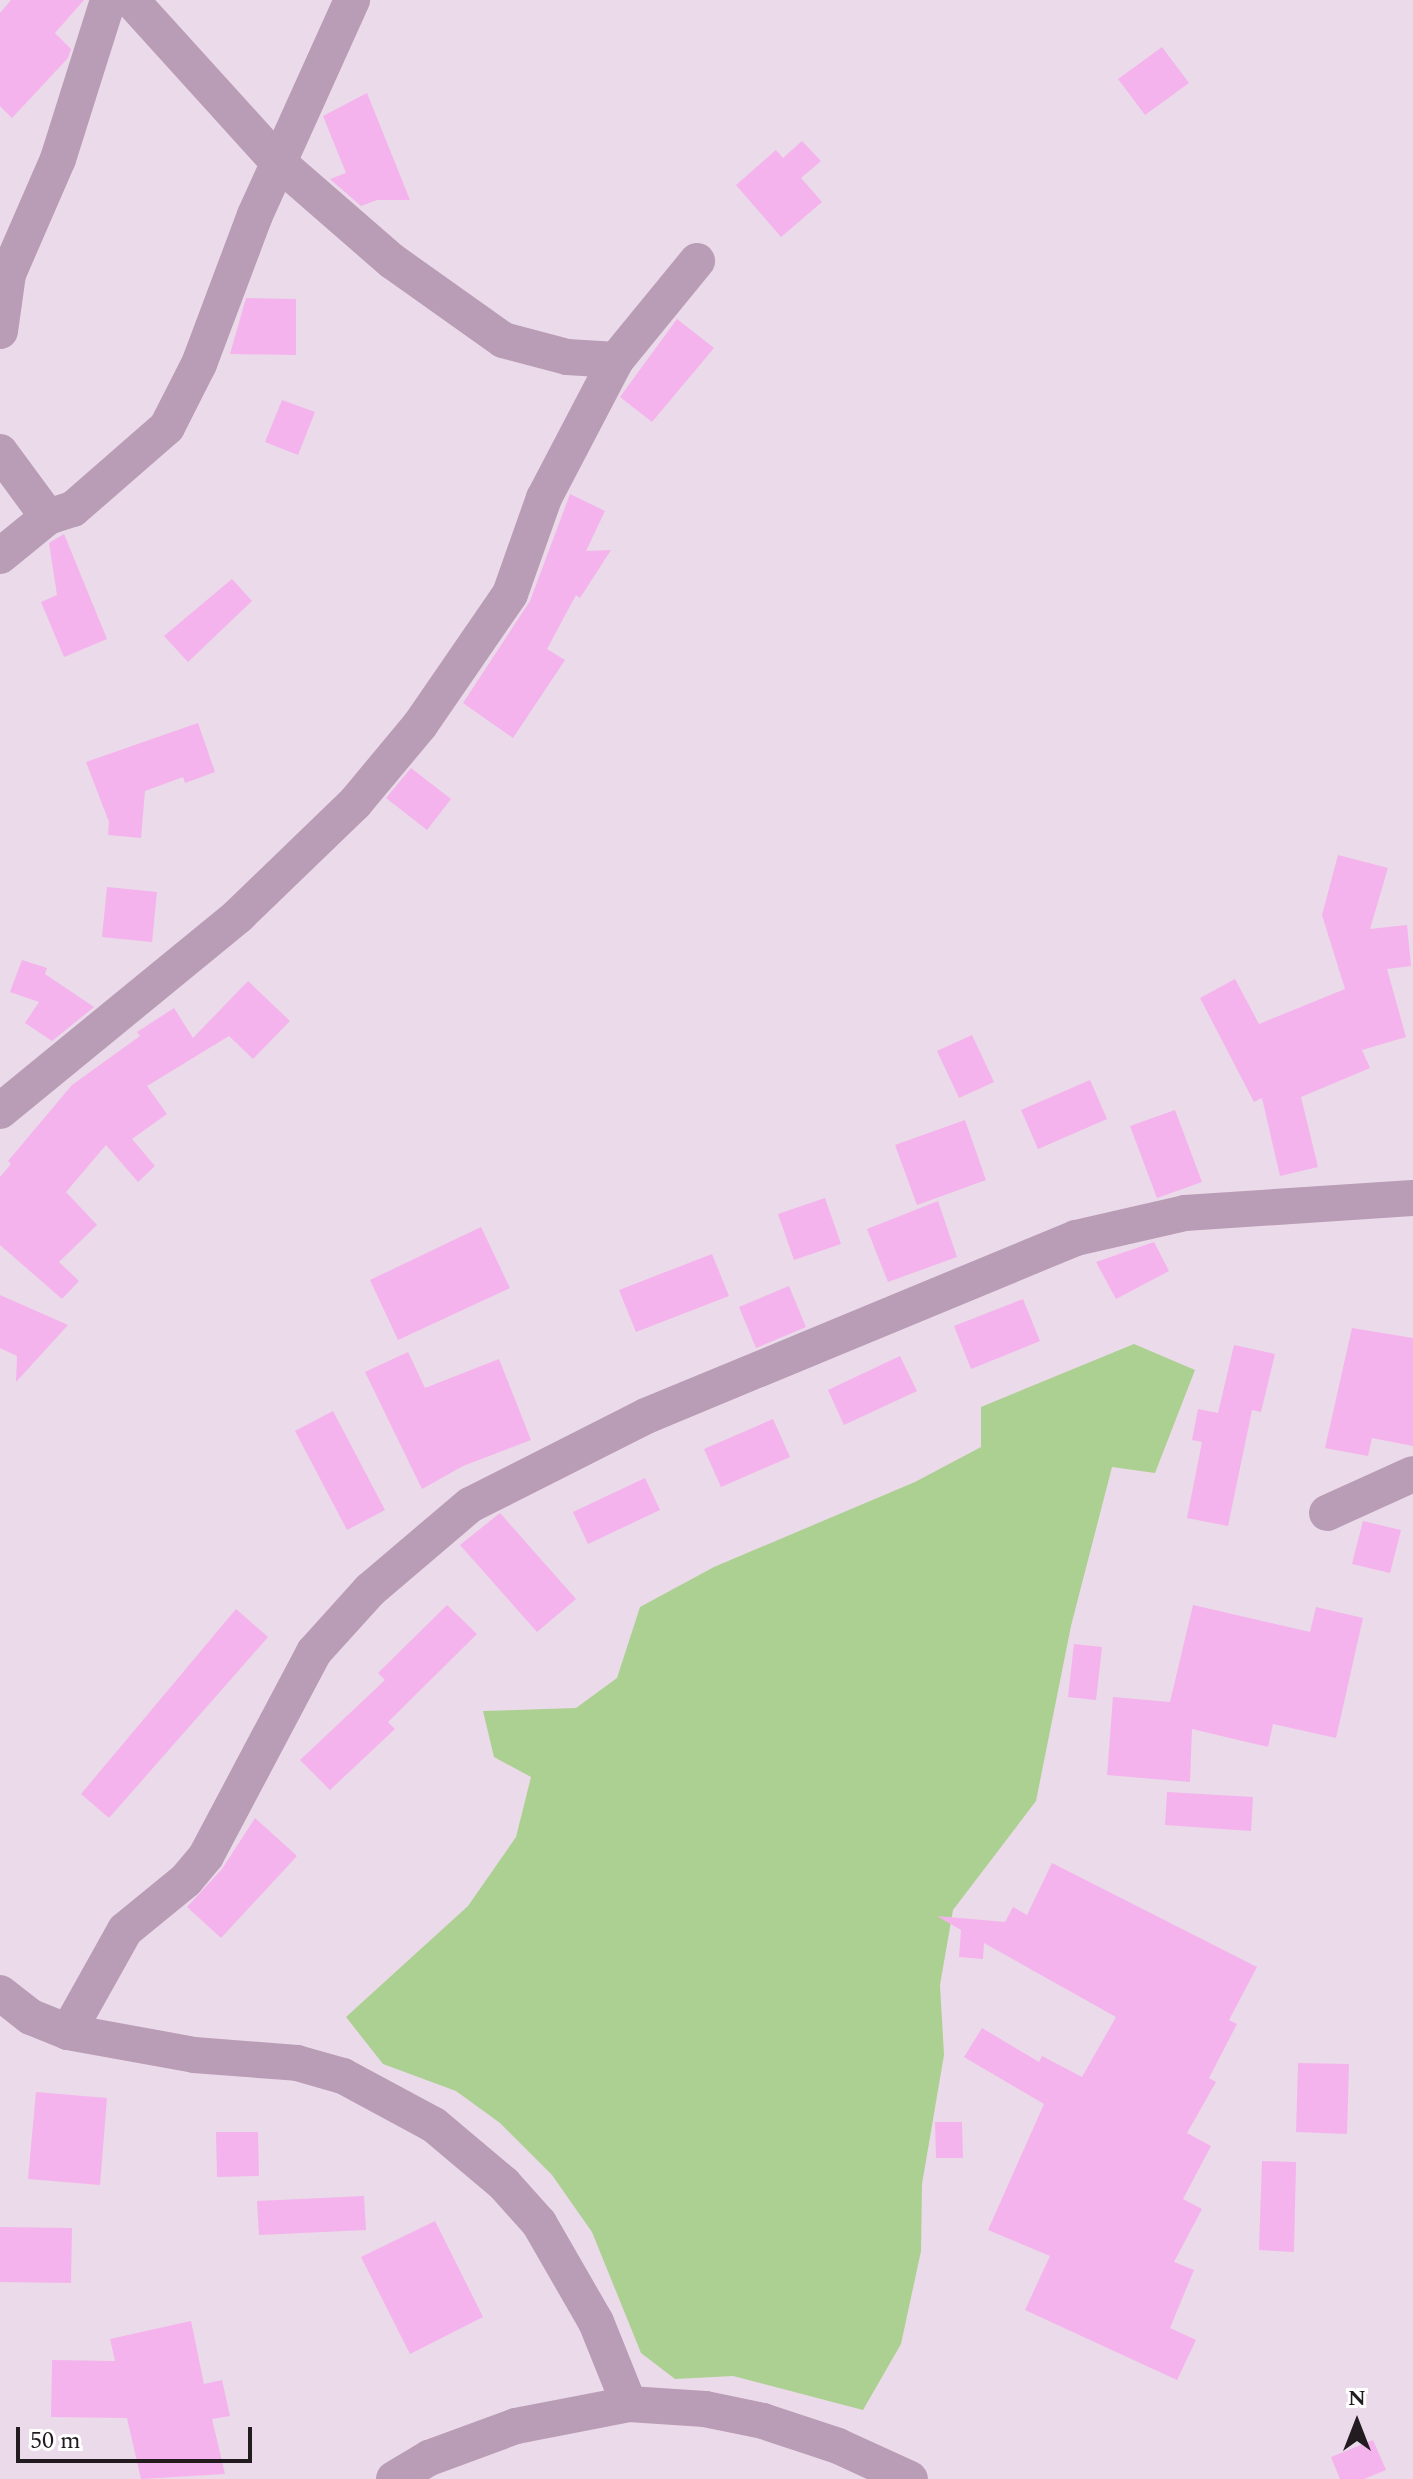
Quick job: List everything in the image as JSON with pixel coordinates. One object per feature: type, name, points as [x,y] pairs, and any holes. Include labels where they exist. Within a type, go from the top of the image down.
[{"type":"street","points":[[0,331],[8,274],[58,159],[108,0]]},
{"type":"street","points":[[131,0],[278,162],[380,252],[503,340],[567,357],[616,360]]},
{"type":"street","points":[[0,556],[48,517],[73,509],[167,427],[199,364],[278,162],[352,0]]},
{"type":"street","points":[[0,1111],[238,916],[355,803],[420,725],[510,594],[544,498],[616,360],[697,261]]},
{"type":"street","points":[[0,452],[48,517]]},
{"type":"street","points":[[68,2032],[125,1930],[186,1880],[206,1856],[314,1652],[370,1590],[470,1505],[646,1416],[1076,1238],[1185,1213],[1413,1198]]},
{"type":"street","points":[[1327,1513],[1413,1474]]},
{"type":"street","points":[[0,1993],[31,2017],[68,2032],[194,2055],[297,2063],[343,2076],[434,2125],[504,2184],[539,2223],[596,2322],[629,2404]]},
{"type":"street","points":[[394,2479],[429,2458],[516,2426],[629,2404],[763,2421],[838,2446],[910,2479]]},
{"type":"green space","points":[[1134,1344],[1195,1370],[1155,1473],[1112,1467],[1071,1626],[1036,1801],[953,1910],[940,1985],[944,2055],[922,2184],[921,2251],[901,2344],[863,2410],[733,2376],[675,2379],[641,2353],[592,2232],[552,2175],[500,2123],[456,2091],[383,2064],[346,2017],[468,1906],[516,1837],[531,1777],[494,1757],[483,1711],[576,1708],[617,1678],[640,1607],[714,1567],[915,1482],[981,1447],[981,1407]]},
{"type":"building","points":[[11,0],[84,0],[55,33],[71,49],[68,58],[12,118],[0,106],[0,13]]},
{"type":"building","points":[[1162,47],[1189,83],[1145,115],[1118,79]]},
{"type":"building","points":[[367,93],[410,200],[377,200],[361,206],[330,179],[346,173],[323,116]]},
{"type":"building","points":[[802,141],[821,161],[801,178],[822,202],[781,237],[736,185],[776,150],[783,158]]},
{"type":"building","points":[[246,298],[296,299],[296,355],[230,354]]},
{"type":"building","points":[[677,319],[714,348],[652,422],[620,397]]},
{"type":"building","points":[[282,400],[315,412],[298,455],[265,442]]},
{"type":"building","points":[[570,494],[605,511],[586,551],[611,550],[580,598],[576,595],[547,649],[565,660],[513,738],[463,703],[530,601]]},
{"type":"building","points":[[64,534],[107,639],[64,657],[41,602],[57,595],[49,543]]},
{"type":"building","points":[[232,579],[252,601],[188,662],[164,636]]},
{"type":"building","points":[[198,723],[215,772],[185,783],[183,777],[145,791],[141,838],[108,835],[109,822],[86,762]]},
{"type":"building","points":[[411,768],[451,799],[427,830],[386,798]]},
{"type":"building","points":[[1338,855],[1388,868],[1370,929],[1407,925],[1411,966],[1387,969],[1406,1037],[1362,1050],[1370,1068],[1301,1097],[1318,1167],[1280,1176],[1262,1098],[1254,1102],[1200,998],[1235,979],[1259,1024],[1345,989],[1322,915]]},
{"type":"building","points":[[107,887],[157,892],[152,942],[102,937]]},
{"type":"building","points":[[22,960],[47,968],[45,974],[94,1007],[52,1041],[25,1023],[39,1002],[10,992]]},
{"type":"building","points":[[248,981],[290,1021],[253,1059],[229,1036],[147,1086],[167,1114],[132,1139],[155,1166],[138,1182],[106,1145],[66,1192],[97,1225],[59,1262],[79,1281],[62,1299],[0,1245],[0,1177],[11,1164],[8,1161],[72,1085],[140,1036],[137,1032],[174,1008],[193,1038]]},
{"type":"building","points":[[972,1035],[994,1082],[959,1098],[937,1051]]},
{"type":"building","points":[[1090,1080],[1107,1119],[1038,1149],[1021,1110]]},
{"type":"building","points":[[1175,1110],[1202,1182],[1157,1198],[1130,1126]]},
{"type":"building","points":[[965,1120],[986,1180],[917,1205],[895,1145]]},
{"type":"building","points":[[825,1198],[841,1244],[794,1260],[778,1214]]},
{"type":"building","points":[[938,1201],[957,1257],[888,1282],[867,1229]]},
{"type":"building","points":[[481,1227],[510,1288],[398,1340],[370,1280]]},
{"type":"building","points":[[1154,1242],[1169,1271],[1116,1299],[1096,1262]]},
{"type":"building","points":[[712,1254],[729,1296],[636,1332],[619,1290]]},
{"type":"building","points":[[789,1286],[806,1327],[756,1348],[739,1307]]},
{"type":"building","points":[[0,1295],[68,1325],[16,1382],[17,1356],[0,1348]]},
{"type":"building","points":[[1023,1299],[1040,1341],[971,1369],[954,1326]]},
{"type":"building","points":[[1352,1328],[1413,1338],[1413,1446],[1372,1438],[1368,1456],[1325,1448]]},
{"type":"building","points":[[1234,1345],[1275,1354],[1261,1412],[1252,1410],[1228,1526],[1187,1518],[1202,1442],[1192,1440],[1198,1409],[1218,1413]]},
{"type":"building","points":[[408,1352],[425,1388],[499,1359],[531,1440],[463,1466],[422,1489],[365,1372]]},
{"type":"building","points":[[900,1356],[917,1391],[844,1425],[828,1390]]},
{"type":"building","points":[[333,1411],[385,1510],[347,1530],[295,1431]]},
{"type":"building","points":[[773,1419],[790,1457],[721,1487],[704,1449]]},
{"type":"building","points":[[645,1478],[660,1510],[588,1544],[573,1512]]},
{"type":"building","points":[[500,1513],[576,1599],[537,1632],[460,1545]]},
{"type":"building","points":[[1363,1521],[1401,1530],[1390,1573],[1352,1564]]},
{"type":"building","points":[[447,1605],[477,1634],[388,1722],[395,1729],[330,1790],[300,1760],[385,1680],[378,1673]]},
{"type":"building","points":[[1193,1605],[1310,1632],[1316,1607],[1363,1618],[1336,1738],[1273,1724],[1268,1747],[1192,1729],[1190,1782],[1107,1775],[1113,1697],[1170,1702]]},
{"type":"building","points":[[236,1609],[268,1637],[109,1818],[81,1794]]},
{"type":"building","points":[[1074,1644],[1102,1647],[1096,1700],[1068,1697]]},
{"type":"building","points":[[1167,1792],[1253,1797],[1251,1831],[1165,1825]]},
{"type":"building","points":[[255,1818],[297,1856],[221,1938],[187,1907],[222,1869]]},
{"type":"building","points":[[1052,1863],[1257,1967],[1229,2020],[1237,2024],[1209,2078],[1216,2082],[1187,2133],[1211,2146],[1183,2199],[1202,2209],[1174,2262],[1194,2270],[1170,2328],[1196,2340],[1177,2380],[1025,2310],[1050,2256],[988,2230],[1044,2104],[964,2057],[982,2028],[1039,2062],[1042,2056],[1082,2077],[1116,2017],[984,1943],[983,1959],[959,1957],[961,1930],[937,1916],[1005,1922],[1013,1907],[1027,1915]]},
{"type":"building","points":[[1298,2063],[1349,2064],[1347,2134],[1296,2132]]},
{"type":"building","points":[[36,2092],[107,2098],[100,2185],[28,2179]]},
{"type":"building","points":[[935,2122],[962,2122],[963,2158],[936,2158]]},
{"type":"building","points":[[216,2132],[258,2132],[259,2176],[217,2177]]},
{"type":"building","points":[[1262,2161],[1296,2162],[1294,2252],[1259,2250]]},
{"type":"building","points":[[364,2196],[366,2230],[259,2235],[257,2201]]},
{"type":"building","points":[[435,2221],[483,2317],[410,2354],[361,2257]]},
{"type":"building","points":[[0,2227],[72,2228],[71,2283],[0,2282]]},
{"type":"building","points":[[191,2321],[204,2384],[222,2380],[230,2416],[212,2419],[225,2474],[141,2479],[127,2418],[51,2417],[52,2360],[115,2361],[110,2339]]},
{"type":"building","points":[[1373,2440],[1386,2470],[1364,2479],[1340,2479],[1331,2457]]}]
